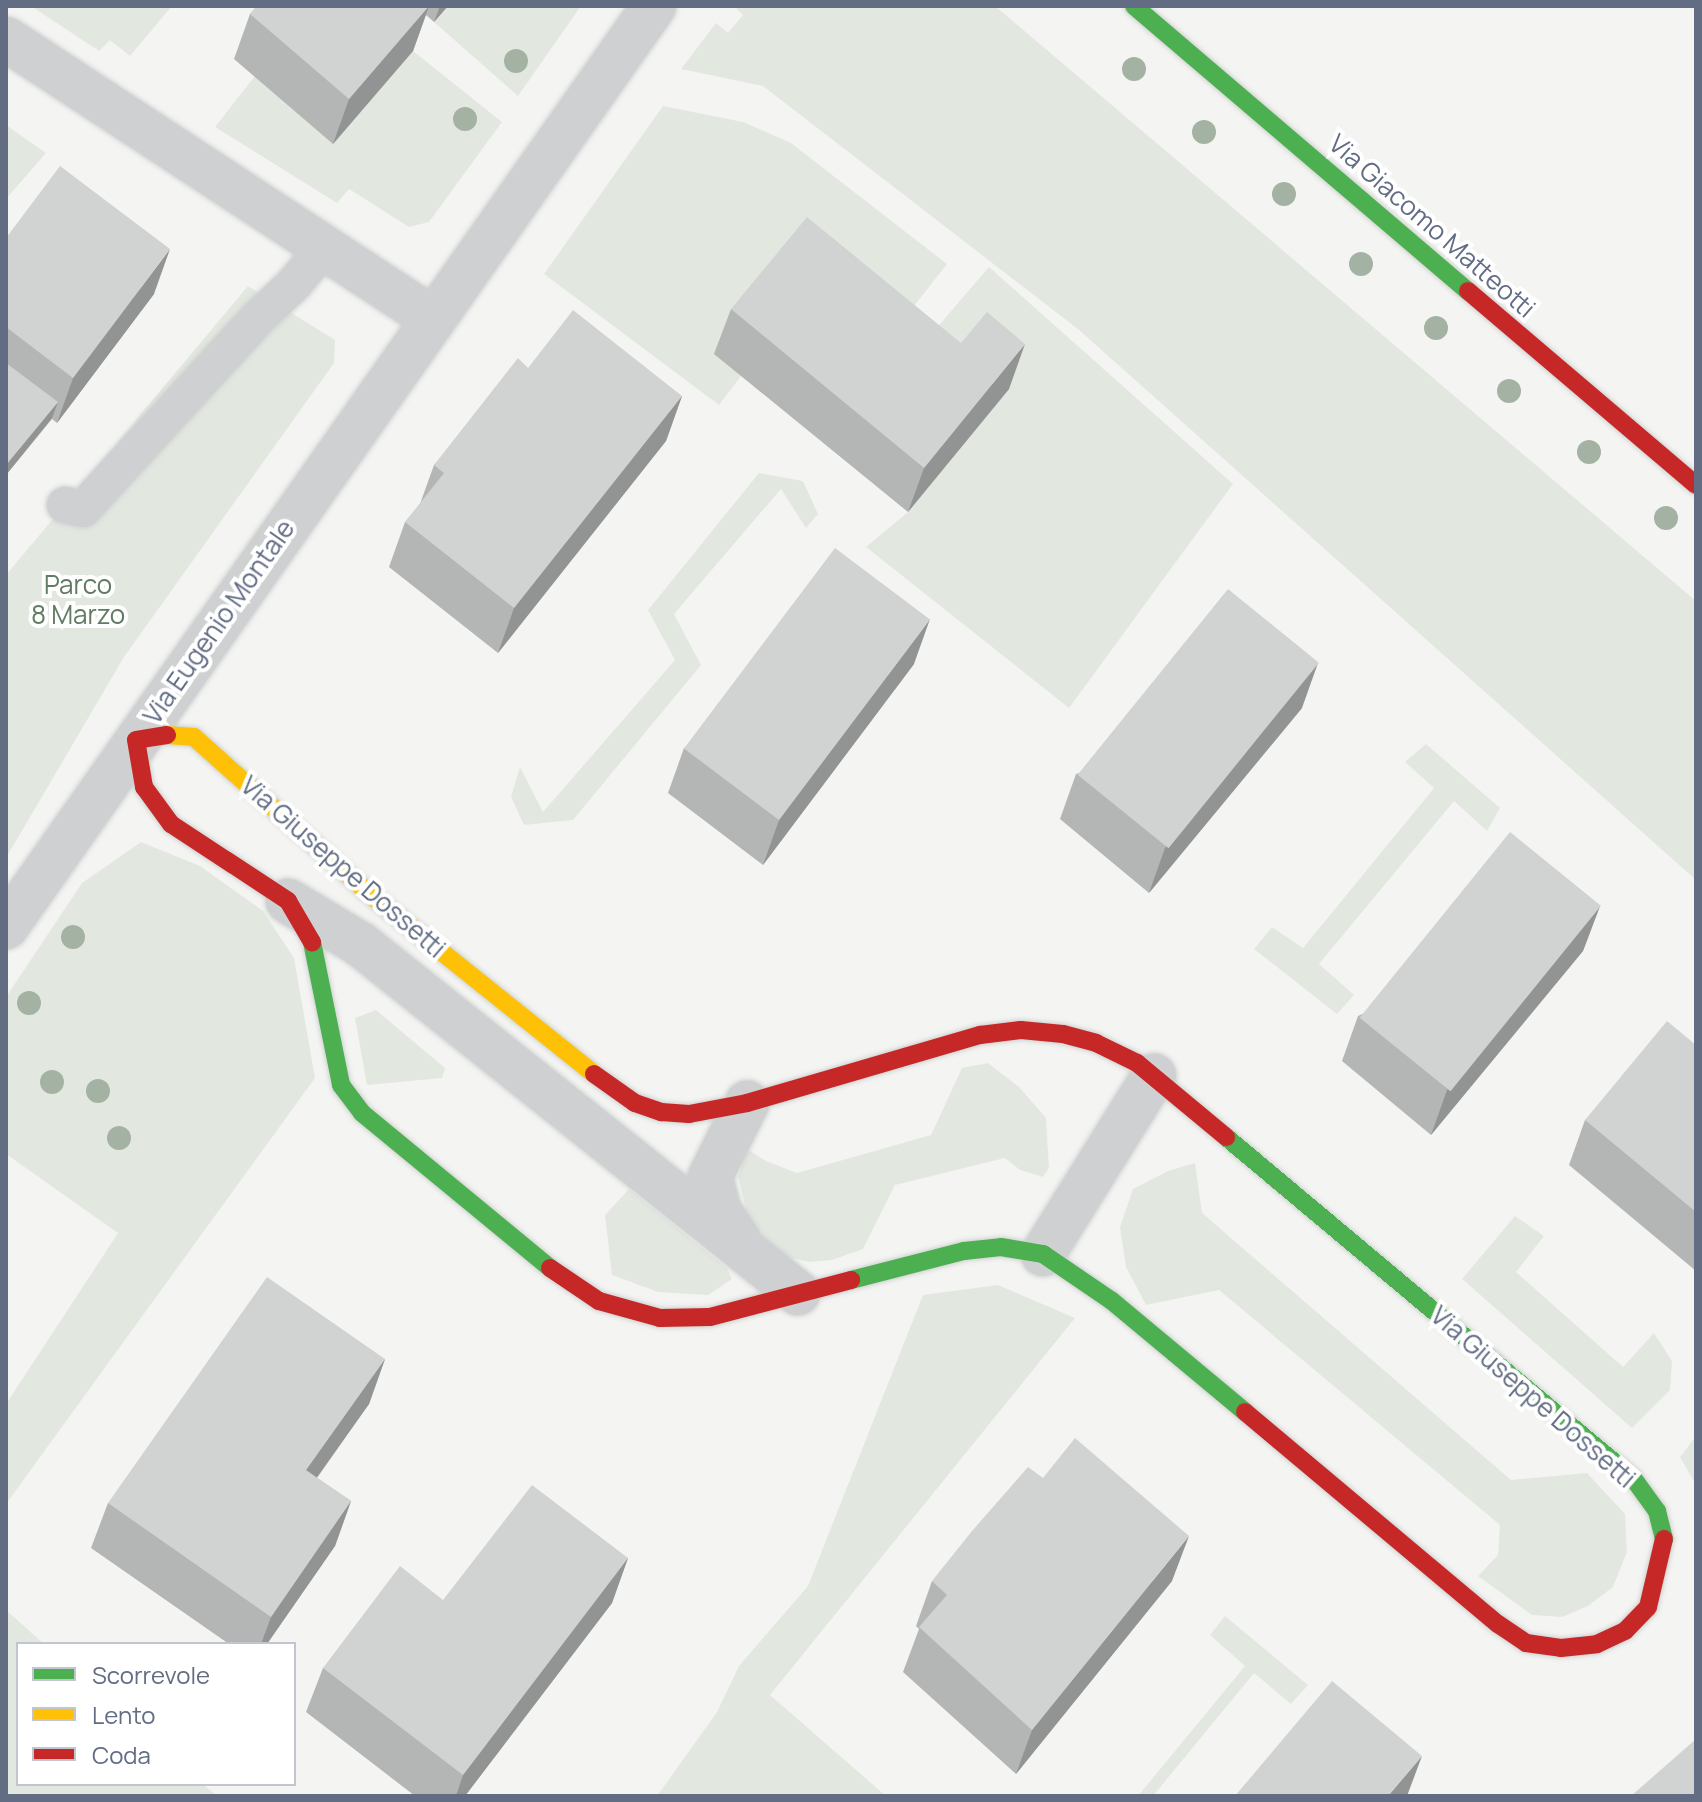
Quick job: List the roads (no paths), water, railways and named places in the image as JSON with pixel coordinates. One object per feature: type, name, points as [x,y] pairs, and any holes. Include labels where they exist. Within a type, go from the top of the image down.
[{"type":"street","name":"Via Eugenio Montale","points":[[6,927],[654,6]]},
{"type":"street","name":"Via Giacomo Matteotti","points":[[1134,6],[1696,485]]},
{"type":"street","points":[[6,39],[433,319]]},
{"type":"street","name":"Via Giuseppe Dossetti","points":[[288,901],[314,945],[341,1085],[362,1113],[546,1266],[599,1301],[660,1318],[710,1317],[964,1251],[1001,1247],[1043,1254],[1112,1301],[1498,1624],[1526,1643],[1561,1648],[1597,1644],[1625,1631],[1648,1607],[1665,1545],[1657,1511],[1633,1478],[1137,1063],[1096,1043],[1063,1034],[1021,1030],[980,1035],[747,1103],[689,1114],[661,1112],[635,1103],[575,1060],[372,896],[194,737],[167,735],[136,740],[144,787],[171,824],[360,944],[798,1293]]},
{"type":"street","points":[[1043,1254],[1154,1076]]},
{"type":"street","name":"Via Giuseppe Dossetti","points":[[746,1252],[719,1210],[710,1177],[747,1103]]},
{"type":"lane","points":[[65,505],[83,509],[324,248]]},
{"type":"park label","name":"Parco 8 Marzo","points":[[78,600]]}]
